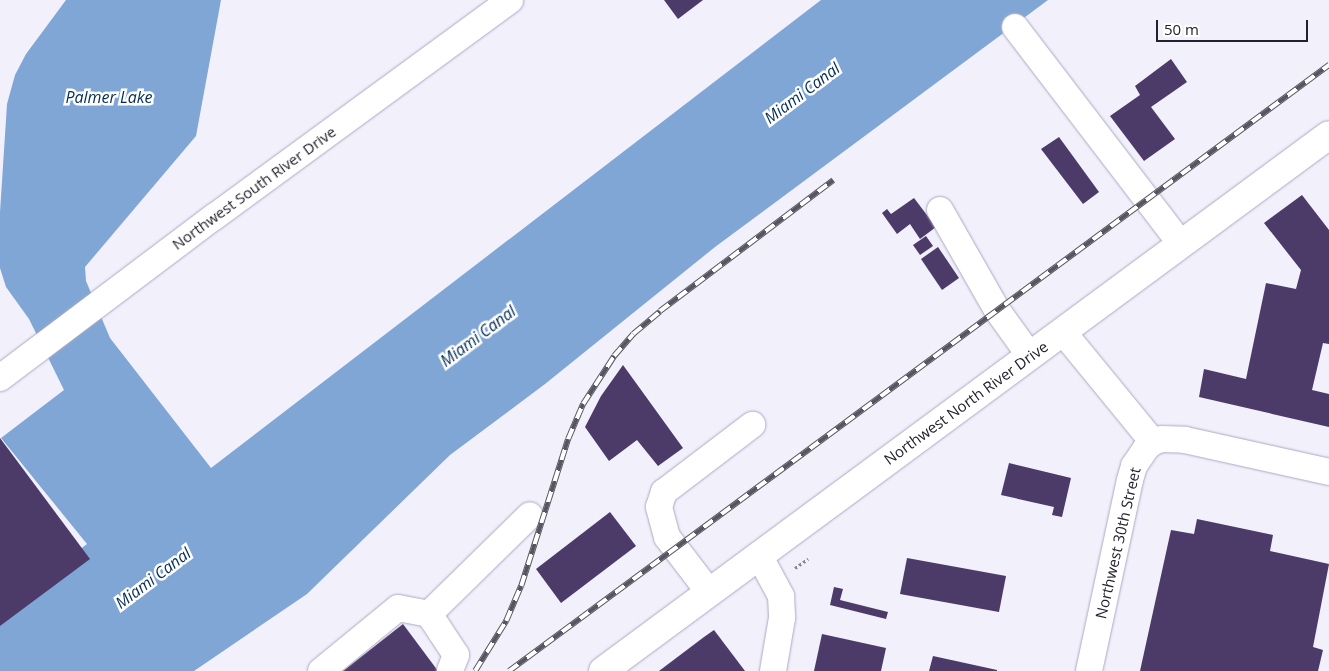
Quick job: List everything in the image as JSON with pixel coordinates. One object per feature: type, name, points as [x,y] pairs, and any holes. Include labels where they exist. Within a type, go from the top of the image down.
[{"type":"main road","name":"Northwest North River Drive","points":[[603,671],[1329,135]]},
{"type":"street","name":"Northwest South River Drive","points":[[0,378],[110,294],[510,0]]},
{"type":"street","points":[[1016,28],[1181,244]]},
{"type":"street","points":[[940,210],[997,310],[1030,356]]},
{"type":"street","points":[[1063,332],[1152,442],[1162,439],[1185,440],[1329,472]]},
{"type":"street","points":[[709,592],[667,537],[659,507],[664,492],[752,425]]},
{"type":"street","name":"Northwest 30th Street","points":[[1089,671],[1130,480],[1140,455],[1152,442]]},
{"type":"street","points":[[429,614],[530,515]]},
{"type":"street","points":[[759,555],[781,596],[782,618],[773,671]]},
{"type":"street","points":[[321,671],[398,608],[429,614],[456,655],[450,671]]},
{"type":"path","points":[[795,568],[808,559]]},
{"type":"water","points":[[66,0],[221,0],[196,136],[85,267],[86,281],[110,338],[211,468],[821,0],[1048,0],[715,247],[545,384],[450,455],[307,594],[194,671],[0,671],[0,609],[87,544],[1,438],[64,390],[29,319],[6,287],[0,268],[0,212],[7,104],[15,75],[26,54]]},
{"type":"building","points":[[664,0],[703,0],[678,19]]},
{"type":"building","points":[[1171,59],[1187,82],[1151,107],[1175,139],[1144,161],[1110,116],[1140,95],[1135,86]]},
{"type":"building","points":[[1059,137],[1099,192],[1083,204],[1041,149]]},
{"type":"building","points":[[1302,195],[1329,230],[1329,344],[1323,343],[1312,390],[1329,394],[1329,427],[1199,397],[1204,369],[1246,379],[1266,283],[1296,289],[1301,270],[1264,223]]},
{"type":"building","points":[[914,198],[936,227],[920,239],[910,224],[897,234],[882,213],[887,209],[891,214]]},
{"type":"building","points":[[926,236],[933,246],[920,255],[913,245]]},
{"type":"building","points":[[938,247],[959,278],[942,290],[921,259]]},
{"type":"building","points":[[623,365],[683,448],[658,466],[637,440],[609,461],[585,427],[601,396]]},
{"type":"building","points":[[0,438],[90,559],[0,626]]},
{"type":"building","points":[[1009,463],[1071,478],[1062,517],[1052,515],[1054,507],[1001,495]]},
{"type":"building","points":[[610,512],[636,546],[561,603],[536,569]]},
{"type":"building","points":[[1197,519],[1273,535],[1270,551],[1329,564],[1313,647],[1323,650],[1318,671],[1140,671],[1171,530],[1194,534]]},
{"type":"building","points":[[907,558],[1006,576],[999,612],[900,594]]},
{"type":"building","points":[[834,587],[843,589],[840,600],[888,612],[886,619],[830,605]]},
{"type":"building","points":[[403,624],[438,671],[343,671]]},
{"type":"building","points":[[714,630],[745,671],[659,671],[704,637]]},
{"type":"building","points":[[822,634],[886,648],[881,671],[814,671]]},
{"type":"building","points":[[933,656],[997,670],[997,671],[929,671]]},
{"type":"railway","points":[[509,671],[1329,65]]},
{"type":"railway","points":[[475,671],[506,621],[521,586],[568,439],[583,404],[614,356],[633,334],[660,311],[833,180]]},
{"type":"water label","name":"Miami Canal","points":[[802,93]]},
{"type":"water label","name":"Palmer Lake","points":[[109,97]]},
{"type":"water label","name":"Miami Canal","points":[[478,336]]},
{"type":"water label","name":"Miami Canal","points":[[153,578]]}]
